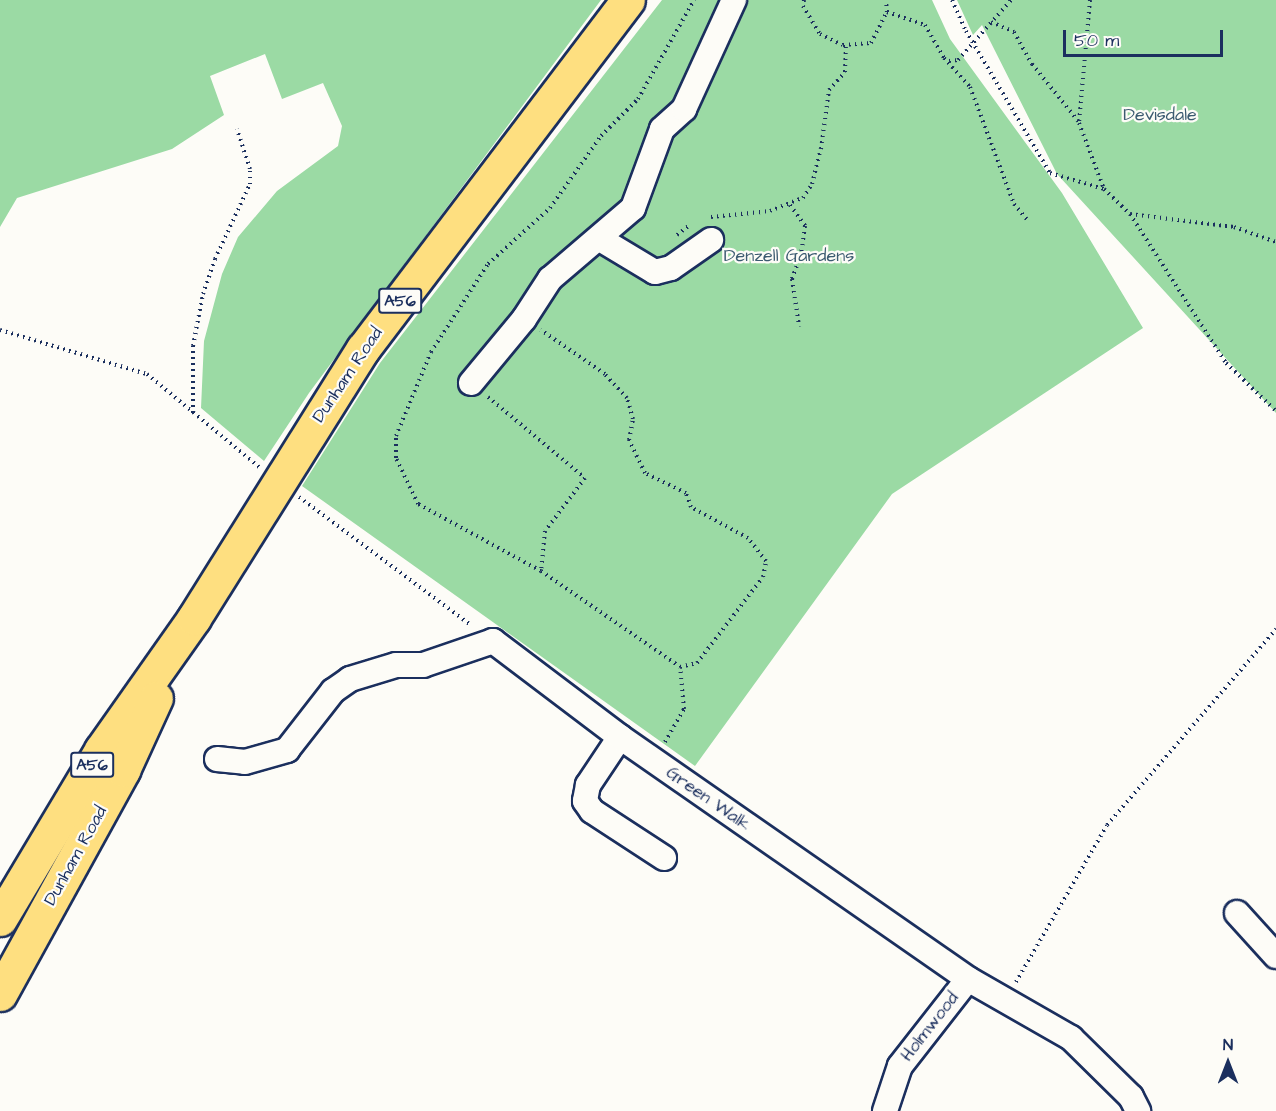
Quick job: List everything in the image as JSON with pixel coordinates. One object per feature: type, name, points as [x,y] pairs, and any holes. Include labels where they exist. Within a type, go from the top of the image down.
[{"type":"highway","name":"Dunham Road","points":[[0,919],[101,750],[194,618],[363,350],[628,0]]},
{"type":"highway","name":"Dunham Road","points":[[0,994],[123,770],[194,618]]},
{"type":"street","points":[[471,383],[524,319],[550,279],[600,239],[633,208],[662,129],[684,109],[734,0]]},
{"type":"street","points":[[600,239],[655,272],[671,268],[686,258],[706,227]]},
{"type":"street","points":[[217,759],[244,762],[287,750],[333,691],[350,679],[396,665],[431,663],[493,641]]},
{"type":"street","name":"Green Walk","points":[[493,641],[620,738],[654,761],[711,789],[968,979],[1071,1038],[1131,1097],[1138,1111]]},
{"type":"street","points":[[620,738],[588,785],[585,801],[592,812],[664,858]]},
{"type":"street","points":[[1237,913],[1276,956]]},
{"type":"street","name":"Holmwood","points":[[885,1111],[900,1066],[968,979]]},
{"type":"path","points":[[804,0],[803,6],[820,34],[846,44],[871,43],[887,12],[886,0]]},
{"type":"path","points":[[952,0],[972,41],[1050,172],[1104,189]]},
{"type":"path","points":[[1079,123],[1090,0]]},
{"type":"path","points":[[948,62],[958,60],[972,41],[1010,1]]},
{"type":"path","points":[[887,12],[926,25],[948,62],[970,87],[1014,204],[1029,222]]},
{"type":"path","points":[[991,22],[1014,32],[1032,64],[1079,123],[1104,189],[1130,214],[1226,363],[1276,411]]},
{"type":"path","points":[[686,258],[675,239],[680,229],[706,227],[790,206],[803,198],[812,184],[829,90],[845,72],[846,44]]},
{"type":"path","points":[[193,414],[193,345],[203,294],[250,184],[250,169],[237,129]]},
{"type":"path","points":[[790,206],[805,226],[801,255],[792,279],[799,326]]},
{"type":"path","points":[[1130,214],[1234,227],[1276,242]]},
{"type":"path","points":[[471,383],[585,478],[544,531],[541,571],[680,667],[697,663],[763,577],[766,561],[748,538],[691,507],[686,493],[645,473],[629,440],[633,419],[627,398],[605,374],[524,319]]},
{"type":"path","points":[[0,330],[147,374],[278,482],[493,641]]},
{"type":"path","points":[[1006,1001],[1107,825],[1276,629]]},
{"type":"path","points":[[654,761],[684,709],[680,667]]},
{"type":"green space","points":[[0,0],[601,0],[309,393],[264,461],[201,408],[204,341],[222,274],[238,237],[277,191],[338,146],[342,126],[323,83],[282,99],[265,54],[210,76],[224,115],[172,149],[17,198],[0,227]]},
{"type":"green space","name":"Denzell Gardens","points":[[662,0],[932,0],[950,39],[1062,193],[1143,328],[892,494],[695,766],[302,486],[380,363]]},
{"type":"green space","name":"Devisdale","points":[[957,0],[1276,0],[1276,413],[1057,174],[982,25],[973,35]]}]
